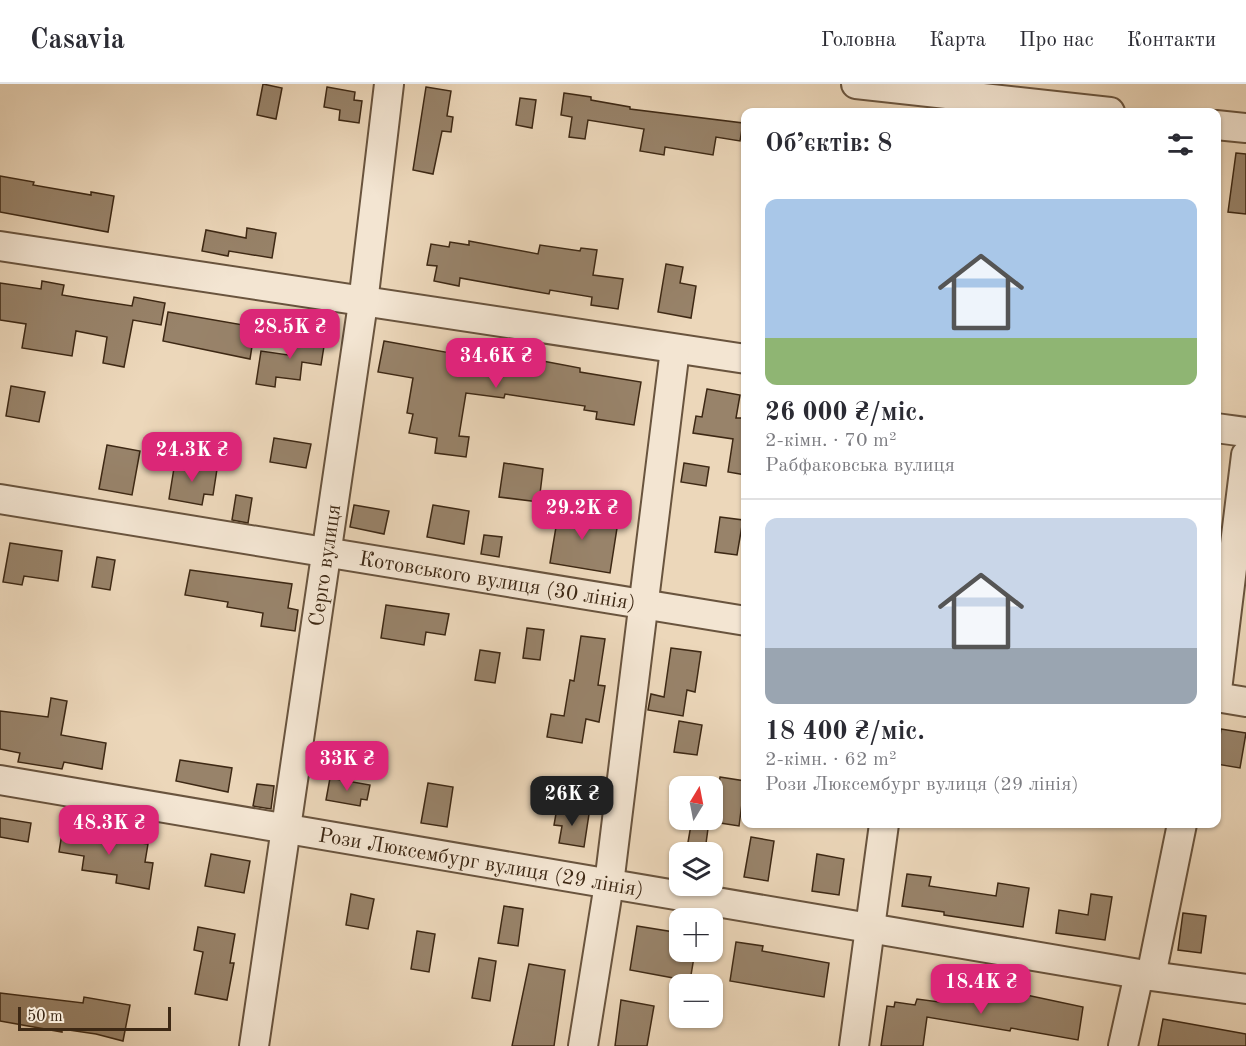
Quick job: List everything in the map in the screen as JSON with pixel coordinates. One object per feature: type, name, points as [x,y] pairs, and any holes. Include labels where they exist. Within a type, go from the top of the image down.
[{"type":"street","name":"Серго вулиця","points":[[254,1046],[324,552],[363,303],[389,84]]},
{"type":"street","points":[[856,84],[1071,108]]},
{"type":"street","points":[[1221,126],[1246,128]]},
{"type":"street","points":[[0,246],[363,303],[741,358]]},
{"type":"street","points":[[583,1046],[609,884],[675,349]]},
{"type":"street","points":[[1221,429],[1246,432]]},
{"type":"street","points":[[1221,664],[1246,455]]},
{"type":"street","name":"Котовського вулиця (30 лiнiя)","points":[[0,499],[741,620]]},
{"type":"street","points":[[1221,699],[1246,702]]},
{"type":"street","name":"Рози Люксембург вулиця (29 лiнiя)","points":[[0,780],[1145,975],[1246,989]]},
{"type":"street","points":[[854,1046],[883,828]]},
{"type":"street","points":[[1123,1046],[1145,975],[1181,828]]},
{"type":"building","points":[[263,84],[282,88],[276,119],[257,115]]},
{"type":"building","points":[[327,87],[355,92],[354,100],[362,101],[359,123],[339,120],[340,110],[324,107]]},
{"type":"building","points":[[426,87],[451,91],[447,116],[453,117],[451,132],[442,131],[433,174],[413,170]]},
{"type":"building","points":[[564,93],[591,97],[591,100],[630,107],[630,109],[741,123],[741,135],[740,141],[716,137],[713,155],[665,147],[664,155],[640,151],[644,129],[588,120],[585,139],[569,137],[572,117],[561,115]]},
{"type":"building","points":[[520,98],[536,100],[532,128],[516,125]]},
{"type":"building","points":[[1236,153],[1246,154],[1246,214],[1228,212]]},
{"type":"building","points":[[0,176],[34,182],[33,185],[91,195],[91,192],[114,196],[108,232],[0,212]]},
{"type":"building","points":[[247,228],[276,233],[272,258],[229,251],[228,256],[202,251],[206,230],[246,238]]},
{"type":"building","points":[[469,241],[538,254],[540,245],[580,251],[581,248],[597,250],[593,275],[623,279],[618,309],[591,305],[592,297],[550,290],[549,294],[460,278],[459,286],[434,281],[437,266],[427,265],[431,244],[449,247],[450,242],[469,245]]},
{"type":"building","points":[[666,264],[683,267],[680,283],[696,286],[691,318],[658,312]]},
{"type":"building","points":[[42,281],[64,285],[62,295],[132,306],[134,297],[165,303],[161,325],[133,320],[124,367],[103,363],[107,337],[76,331],[72,356],[22,348],[26,324],[0,320],[0,283],[41,289]]},
{"type":"building","points":[[168,312],[255,327],[250,359],[163,341]]},
{"type":"building","points":[[291,335],[325,340],[321,365],[302,362],[300,380],[276,377],[275,387],[256,384],[261,351],[288,355]]},
{"type":"building","points":[[384,341],[450,353],[451,347],[474,351],[473,355],[515,362],[516,356],[580,368],[580,372],[641,382],[634,425],[596,419],[597,412],[584,410],[585,406],[505,394],[504,398],[466,393],[459,436],[469,437],[466,457],[435,453],[437,438],[409,433],[413,414],[407,413],[413,378],[378,372]]},
{"type":"building","points":[[11,386],[45,392],[39,422],[6,416]]},
{"type":"building","points":[[707,389],[740,395],[736,418],[741,418],[741,474],[728,472],[733,439],[693,433],[696,416],[702,417]]},
{"type":"building","points":[[274,438],[311,444],[306,468],[270,462]]},
{"type":"building","points":[[107,445],[140,451],[132,495],[99,489]]},
{"type":"building","points":[[175,462],[217,469],[213,495],[204,494],[202,505],[169,499]]},
{"type":"building","points":[[504,463],[543,469],[539,502],[499,497]]},
{"type":"building","points":[[684,463],[709,467],[706,486],[681,482]]},
{"type":"building","points":[[236,495],[252,498],[248,523],[232,520]]},
{"type":"building","points":[[560,503],[590,508],[588,523],[617,528],[610,573],[550,563]]},
{"type":"building","points":[[354,505],[389,511],[384,534],[350,527]]},
{"type":"building","points":[[433,505],[469,511],[464,544],[427,537]]},
{"type":"building","points":[[720,517],[741,520],[737,555],[715,552]]},
{"type":"building","points":[[484,535],[502,537],[499,557],[481,554]]},
{"type":"building","points":[[10,543],[62,551],[58,581],[24,576],[22,585],[3,582]]},
{"type":"building","points":[[97,557],[115,560],[110,590],[92,587]]},
{"type":"building","points":[[190,570],[292,584],[288,608],[298,610],[295,631],[261,626],[263,613],[227,607],[228,602],[185,595]]},
{"type":"building","points":[[386,605],[449,614],[445,635],[426,632],[424,645],[381,638]]},
{"type":"building","points":[[527,628],[544,630],[540,660],[523,658]]},
{"type":"building","points":[[581,636],[605,639],[598,685],[605,686],[599,722],[586,719],[582,743],[547,737],[551,714],[564,716],[570,680],[574,681]]},
{"type":"building","points":[[671,648],[701,652],[695,692],[687,690],[683,716],[648,710],[651,694],[664,697]]},
{"type":"building","points":[[480,650],[500,653],[495,683],[475,680]]},
{"type":"building","points":[[51,698],[67,701],[61,735],[106,743],[102,769],[64,762],[62,769],[18,762],[20,753],[0,749],[0,711],[48,717]]},
{"type":"building","points":[[679,721],[702,725],[697,755],[674,752]]},
{"type":"building","points":[[1221,729],[1246,733],[1240,768],[1221,765]]},
{"type":"building","points":[[180,760],[232,768],[228,792],[176,781]]},
{"type":"building","points":[[723,777],[741,780],[739,826],[723,823]]},
{"type":"building","points":[[330,778],[370,785],[367,800],[361,799],[360,806],[326,800]]},
{"type":"building","points":[[428,783],[453,787],[447,827],[421,823]]},
{"type":"building","points":[[257,784],[274,786],[271,809],[253,806]]},
{"type":"building","points":[[557,808],[589,814],[584,847],[559,843],[562,826],[554,825]]},
{"type":"building","points":[[0,818],[31,823],[28,842],[0,837]]},
{"type":"building","points":[[63,827],[122,836],[121,840],[148,844],[145,862],[153,863],[149,889],[116,883],[117,875],[82,870],[84,856],[59,852]]},
{"type":"building","points":[[690,830],[708,830],[706,842],[688,842]]},
{"type":"building","points":[[751,837],[774,841],[768,881],[744,877]]},
{"type":"building","points":[[211,854],[250,861],[244,893],[205,886]]},
{"type":"building","points":[[817,854],[844,859],[839,895],[812,891]]},
{"type":"building","points":[[907,874],[931,877],[929,886],[996,896],[998,883],[1029,888],[1023,927],[902,906]]},
{"type":"building","points":[[351,894],[374,899],[368,929],[346,925]]},
{"type":"building","points":[[1091,894],[1112,897],[1105,940],[1056,933],[1059,910],[1088,915]]},
{"type":"building","points":[[504,906],[523,909],[518,946],[498,943]]},
{"type":"building","points":[[1183,913],[1206,916],[1201,953],[1178,950]]},
{"type":"building","points":[[637,926],[669,931],[669,962],[693,962],[691,974],[669,974],[669,977],[630,970]]},
{"type":"building","points":[[198,927],[235,934],[230,963],[234,963],[227,1000],[195,994],[203,952],[194,950]]},
{"type":"building","points":[[417,931],[435,934],[429,972],[411,969]]},
{"type":"building","points":[[736,942],[763,946],[762,951],[829,963],[824,997],[730,981]]},
{"type":"building","points":[[479,958],[496,961],[490,1001],[472,998]]},
{"type":"building","points":[[529,964],[565,970],[554,1046],[512,1046]]},
{"type":"building","points":[[942,984],[1017,993],[1083,1007],[1078,1040],[927,1017],[923,1046],[881,1046],[887,1006],[894,1007],[895,1002],[915,1005],[917,999],[939,1002]]},
{"type":"building","points":[[0,993],[83,1003],[84,997],[130,1005],[123,1041],[96,1034],[62,1029],[62,1032],[0,1021]]},
{"type":"building","points":[[621,1000],[654,1006],[647,1046],[615,1046]]},
{"type":"building","points":[[1163,1019],[1246,1034],[1246,1046],[1158,1046]]}]
